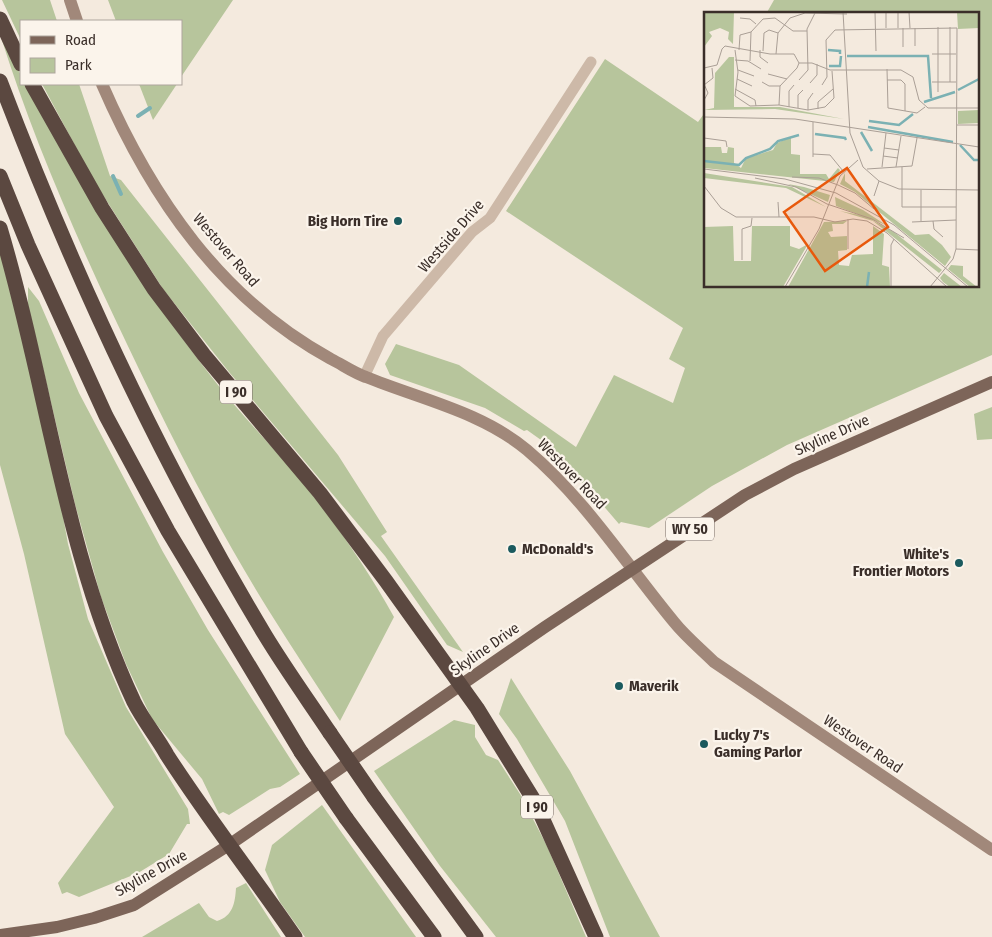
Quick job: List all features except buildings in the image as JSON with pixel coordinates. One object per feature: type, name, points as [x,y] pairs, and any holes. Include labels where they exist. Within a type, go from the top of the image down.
[{"type":"highway","points":[[0,19],[20,62]]},
{"type":"highway","points":[[0,81],[40,187],[110,346],[201,524],[266,636],[330,733],[476,937]]},
{"type":"highway","name":"I 90","points":[[33,85],[102,208],[154,289],[204,355],[320,493],[477,708],[535,802],[596,937]]},
{"type":"highway","points":[[0,176],[28,245],[106,416],[168,530],[301,752],[346,818],[434,937]]},
{"type":"highway","points":[[0,228],[71,515],[98,610],[135,703],[202,808],[295,937]]},
{"type":"main road","name":"Skyline Drive","points":[[0,935],[58,932],[134,905],[230,845],[632,568],[745,494],[794,469],[992,382]]},
{"type":"main road","points":[[0,928],[18,934]]},
{"type":"street","points":[[70,0],[77,20]]},
{"type":"street","name":"Westside Drive","points":[[364,377],[383,336],[472,232],[490,218],[591,62]]},
{"type":"street","name":"Westover Road","points":[[102,85],[125,136],[174,215],[199,248],[237,290],[271,320],[315,350],[364,377],[452,408],[494,428],[526,449],[578,500],[675,624],[714,662],[992,850]]},
{"type":"green space","points":[[2,0],[50,0],[57,20],[20,20],[20,38]]},
{"type":"green space","points":[[108,0],[233,0],[182,76],[182,20],[116,20]]},
{"type":"green space","points":[[774,0],[992,0],[992,355],[787,445],[712,486],[649,528],[621,522],[619,524],[589,489],[547,451],[548,445],[527,430],[524,431],[485,408],[390,375],[385,364],[396,344],[459,365],[576,447],[614,375],[673,403],[685,368],[669,359],[683,328],[506,211],[605,59],[698,122],[704,114],[704,288],[980,288],[980,12],[767,12]]},
{"type":"green space","points":[[0,34],[20,73],[20,85],[27,85],[68,162],[136,272],[214,380],[320,504],[354,551],[394,617],[340,721],[245,572],[201,493],[160,412],[101,289],[59,195]]},
{"type":"green space","points":[[43,85],[79,85],[110,176],[121,180],[338,455],[387,532],[381,536],[463,652],[447,645],[385,556],[229,372],[163,289],[94,181]]},
{"type":"green space","points":[[139,85],[176,85],[153,120]]},
{"type":"green space","points":[[0,250],[54,466],[68,544],[88,619],[126,707],[188,809],[190,824],[187,824],[169,854],[138,873],[79,897],[67,892],[62,894],[58,883],[114,807],[65,734],[24,554],[0,465]]},
{"type":"green space","points":[[28,287],[39,301],[79,393],[163,552],[208,630],[300,774],[280,787],[270,789],[229,815],[223,812],[219,814],[202,779],[152,719],[126,664],[101,597],[75,504],[28,305]]},
{"type":"green space","points":[[992,407],[992,439],[977,440],[974,414]]},
{"type":"green space","points":[[511,678],[570,771],[660,937],[610,937],[565,821],[517,739],[499,714]]},
{"type":"green space","points":[[454,720],[475,725],[475,737],[486,755],[498,760],[520,794],[547,846],[586,937],[496,937],[440,866],[374,771]]},
{"type":"green space","points":[[322,805],[416,937],[305,937],[280,902],[265,870],[272,845]]},
{"type":"green space","points":[[246,883],[281,937],[142,937],[199,903],[209,917],[217,921],[222,919],[227,916],[232,908],[236,888]]},
{"type":"waterway","points":[[138,116],[150,108]]},
{"type":"waterway","points":[[113,176],[121,194]]},
{"type":"place","name":"Big Horn Tire","points":[[398,221]]},
{"type":"place","name":"McDonald's","points":[[512,549]]},
{"type":"place","name":"White's Frontier Motors","points":[[959,563]]},
{"type":"place","name":"Maverik","points":[[619,686]]},
{"type":"place","name":"Lucky 7's Gaming Parlor","points":[[704,744]]}]
